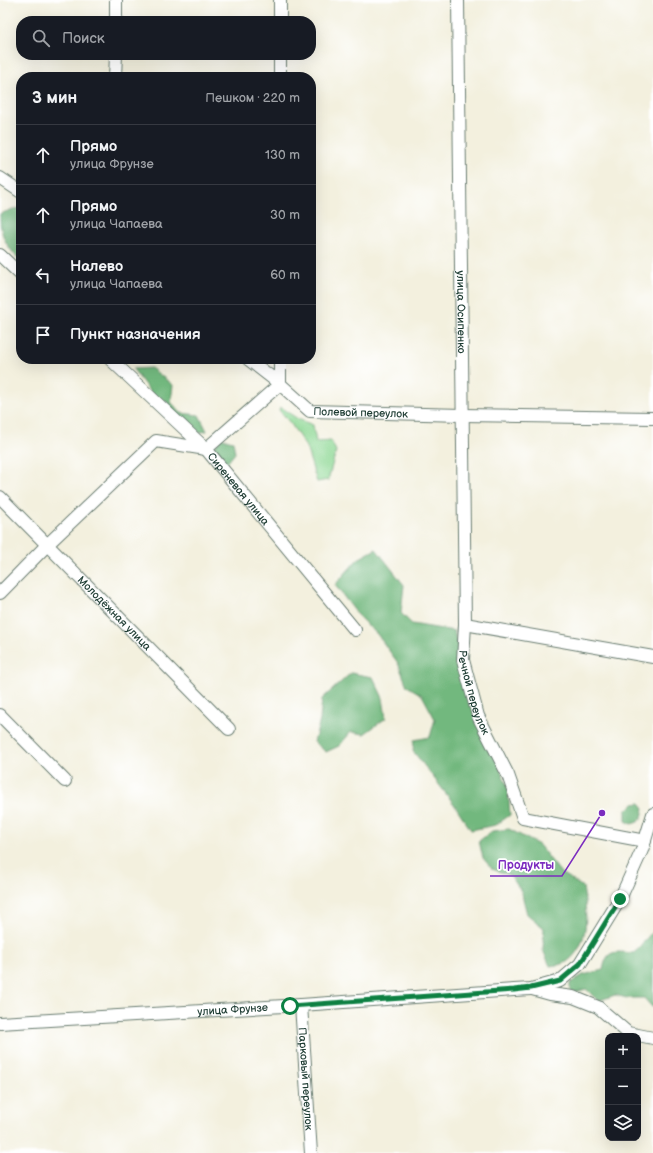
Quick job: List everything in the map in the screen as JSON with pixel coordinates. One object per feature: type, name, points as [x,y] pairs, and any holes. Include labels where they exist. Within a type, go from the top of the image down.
[{"type":"street","points":[[116,0],[116,16]]},
{"type":"street","points":[[280,0],[280,16]]},
{"type":"street","name":"улица Осипенко","points":[[458,0],[465,624]]},
{"type":"street","points":[[115,72],[116,60]]},
{"type":"street","points":[[280,60],[280,72]]},
{"type":"street","points":[[0,178],[16,189]]},
{"type":"street","points":[[0,255],[16,270]]},
{"type":"street","name":"Сиреневая улица","points":[[115,364],[206,449],[354,630]]},
{"type":"street","name":"Полевой переулок","points":[[254,364],[280,384],[310,411],[653,418]]},
{"type":"street","points":[[0,593],[48,544],[156,441],[206,449],[280,384],[280,364]]},
{"type":"street","name":"Молодёжная улица","points":[[0,497],[229,729]]},
{"type":"street","points":[[465,624],[653,657]]},
{"type":"street","name":"Речной переулок","points":[[465,624],[463,660],[478,716],[508,776],[523,818],[647,848]]},
{"type":"street","points":[[0,715],[65,781]]},
{"type":"street","name":"улица Фрунзе","points":[[0,1023],[301,1005],[514,990],[531,988],[560,981],[580,964],[620,899],[647,848],[653,814]]},
{"type":"street","points":[[531,988],[550,994],[573,997],[598,1007],[628,1033],[653,1038]]},
{"type":"street","name":"Парковый переулок","points":[[301,1005],[311,1153]]},
{"type":"green space","points":[[16,209],[16,256],[5,240],[0,222],[0,214]]},
{"type":"green space","points":[[151,368],[173,385],[171,402],[181,413],[199,415],[207,431],[196,433],[150,392],[133,369]]},
{"type":"green space","points":[[280,407],[298,419],[313,425],[316,442],[331,441],[336,451],[328,480],[317,482],[306,447],[291,424],[279,410]]},
{"type":"green space","points":[[221,438],[233,441],[235,453],[227,463],[220,461],[212,450]]},
{"type":"green space","points":[[376,549],[404,585],[401,613],[412,624],[454,631],[466,682],[508,788],[510,815],[496,825],[471,830],[454,804],[413,751],[414,740],[430,737],[435,719],[422,695],[407,686],[398,663],[377,634],[361,619],[335,585],[358,559]]},
{"type":"green space","points":[[351,673],[373,677],[383,698],[386,718],[364,734],[351,732],[339,746],[326,752],[314,742],[320,720],[322,699]]},
{"type":"green space","points":[[640,803],[644,808],[642,817],[639,821],[631,824],[626,821],[626,811],[633,804]]},
{"type":"green space","points":[[509,829],[539,845],[561,873],[583,887],[586,917],[583,937],[575,954],[568,961],[559,965],[550,966],[543,950],[544,928],[527,914],[521,891],[511,876],[492,869],[483,858],[479,841],[492,831]]},
{"type":"green space","points":[[653,931],[653,1008],[644,998],[627,998],[615,995],[598,1001],[586,989],[576,992],[570,991],[570,983],[583,975],[603,970],[607,958],[613,953],[634,953]]},
{"type":"place","name":"Продукты","points":[[602,813]]},
{"type":"route","points":[[290,1006],[514,990],[531,988],[560,981],[580,964],[593,946],[620,899]]}]
